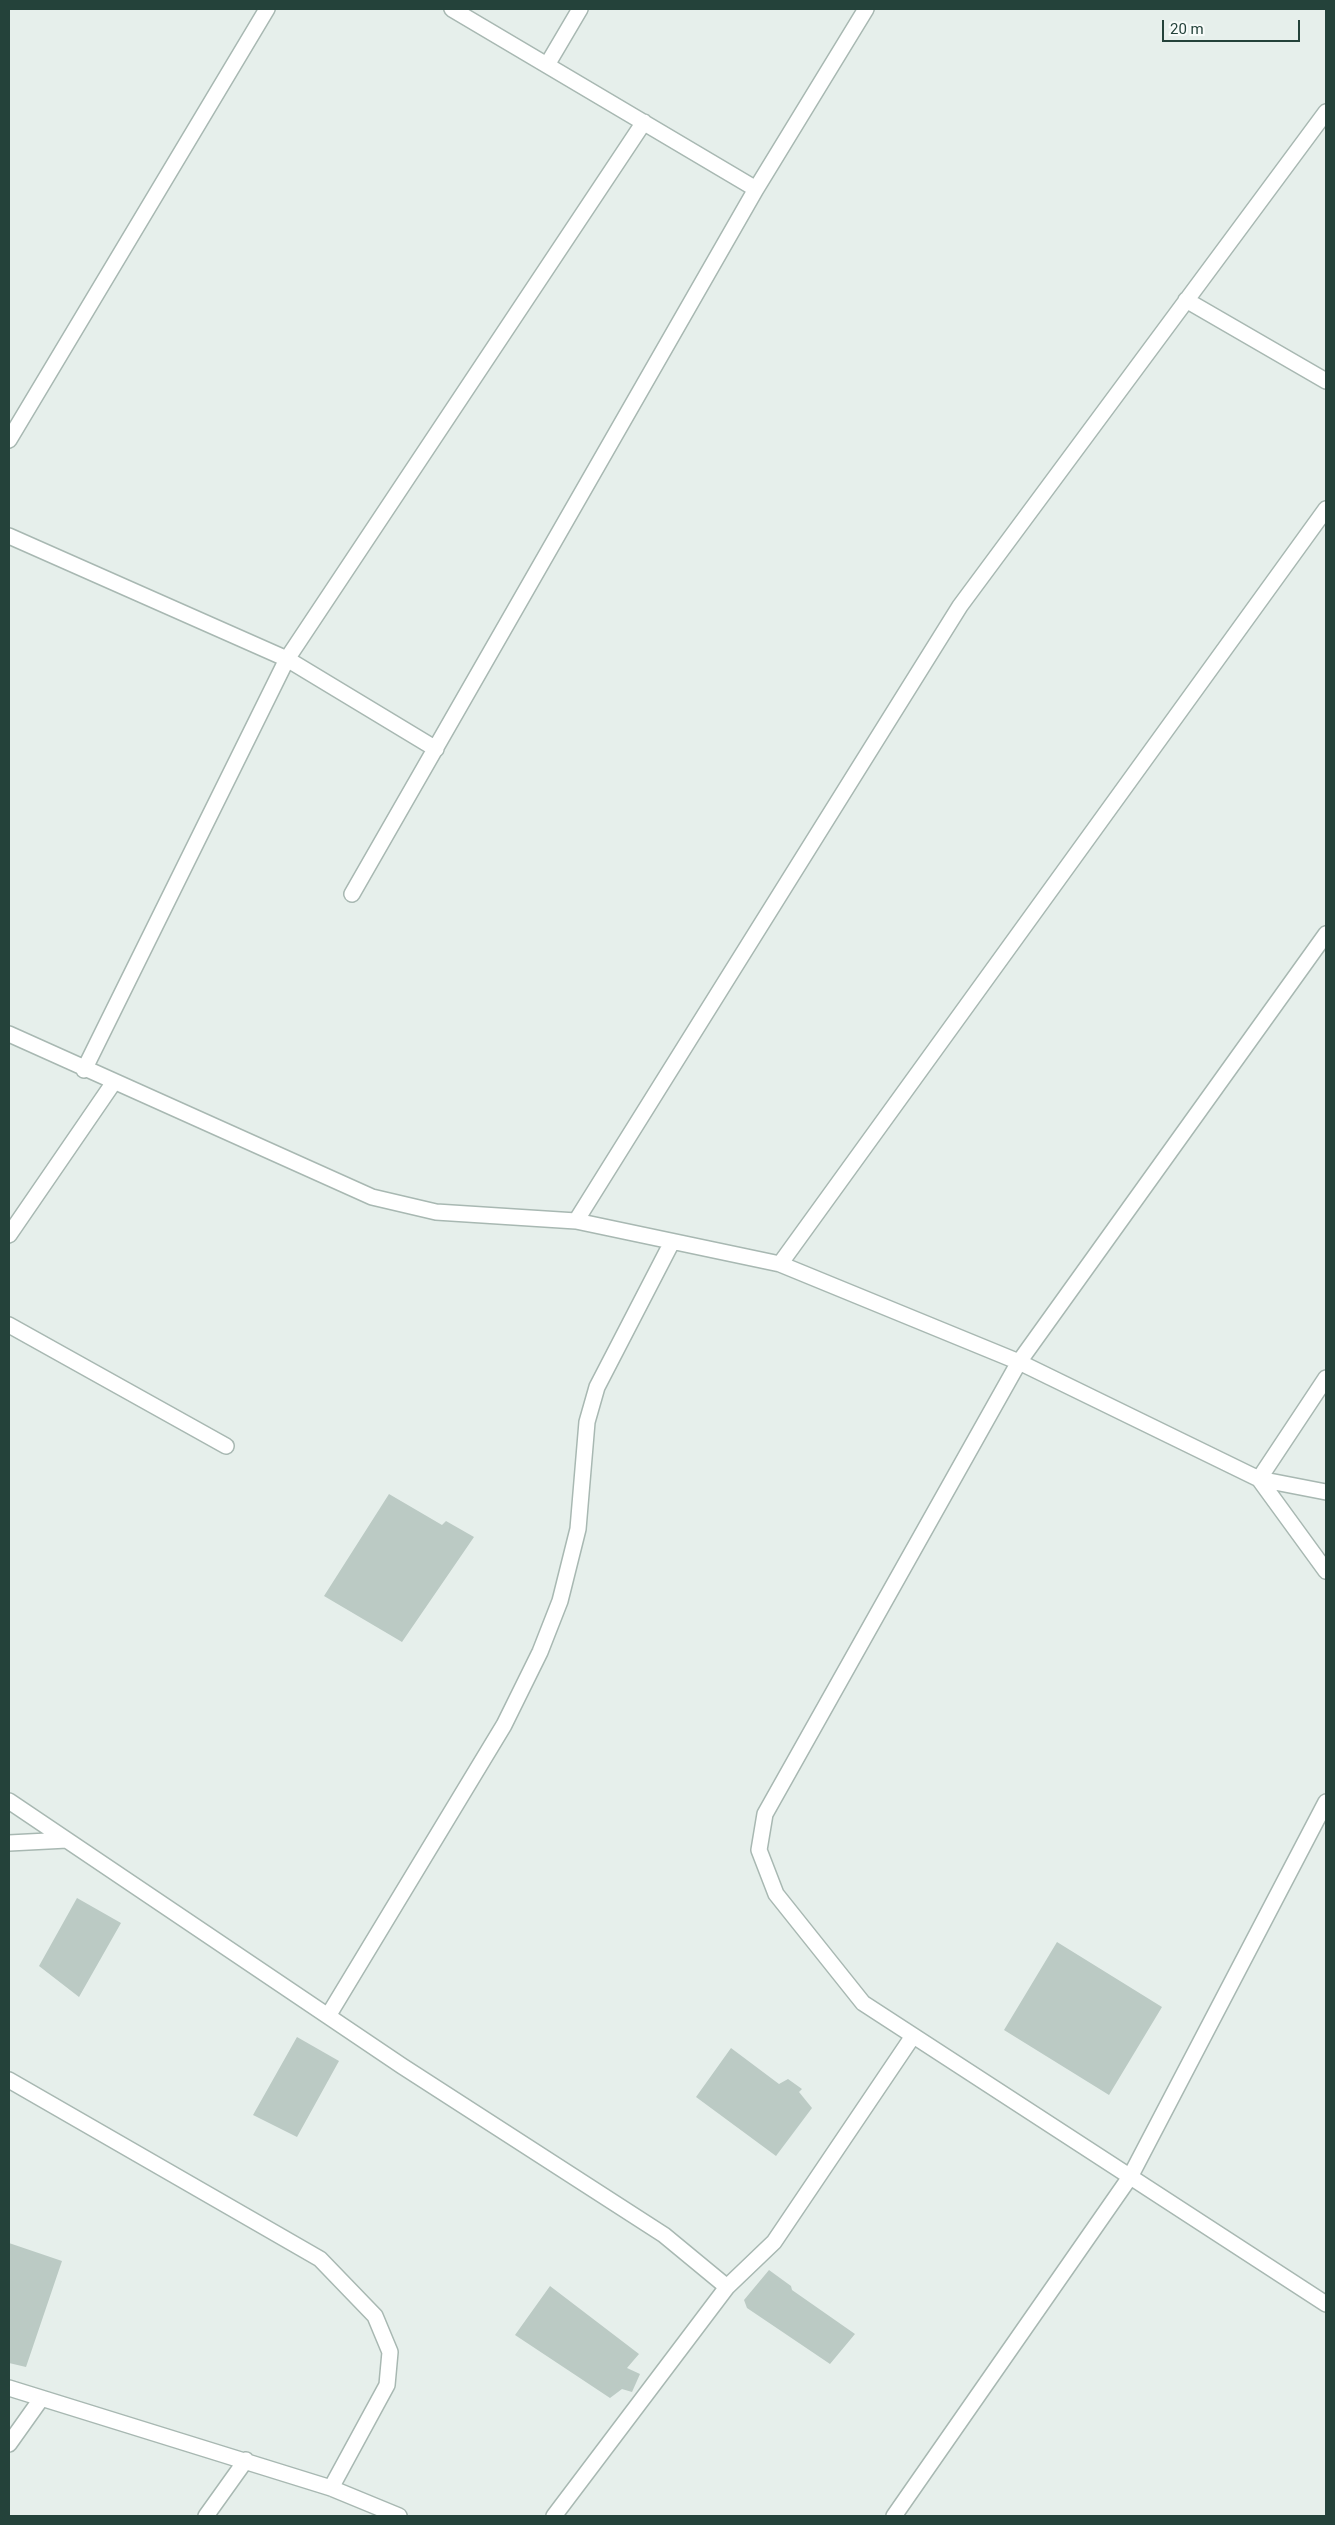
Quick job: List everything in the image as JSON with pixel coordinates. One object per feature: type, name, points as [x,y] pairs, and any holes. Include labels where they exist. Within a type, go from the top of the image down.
[{"type":"street","points":[[9,440],[267,9]]},
{"type":"street","points":[[452,9],[756,188]]},
{"type":"street","points":[[547,65],[580,9]]},
{"type":"street","points":[[352,894],[756,188],[866,9]]},
{"type":"street","points":[[576,1221],[960,606],[1326,112]]},
{"type":"street","points":[[84,1070],[287,659],[644,122]]},
{"type":"street","points":[[1186,300],[1326,381]]},
{"type":"street","points":[[780,1264],[1326,509]]},
{"type":"street","points":[[9,536],[287,659],[436,749]]},
{"type":"street","points":[[1326,934],[1019,1362],[765,1814],[759,1850],[776,1894],[863,2003],[1326,2304]]},
{"type":"street","points":[[9,1034],[84,1070],[372,1197],[436,1212],[576,1221],[780,1264],[1019,1362],[1259,1480],[1326,1492]]},
{"type":"street","points":[[9,1235],[114,1082]]},
{"type":"street","points":[[328,2016],[504,1725],[540,1652],[560,1601],[578,1529],[587,1422],[597,1387],[672,1242]]},
{"type":"street","points":[[9,1324],[226,1446]]},
{"type":"street","points":[[1259,1480],[1326,1378]]},
{"type":"street","points":[[1259,1480],[1326,1571]]},
{"type":"street","points":[[9,1801],[328,2016],[664,2235],[726,2287]]},
{"type":"street","points":[[894,2516],[1130,2177],[1326,1802]]},
{"type":"street","points":[[9,1843],[67,1840]]},
{"type":"street","points":[[554,2516],[726,2287],[774,2242],[913,2036]]},
{"type":"street","points":[[9,2080],[320,2259],[374,2316],[390,2352],[387,2385],[331,2488]]},
{"type":"street","points":[[9,2388],[246,2460],[331,2488],[398,2516]]},
{"type":"street","points":[[9,2444],[42,2399]]},
{"type":"street","points":[[206,2516],[246,2460]]},
{"type":"building","points":[[389,1494],[442,1525],[446,1521],[474,1537],[402,1642],[324,1596]]},
{"type":"building","points":[[77,1898],[121,1923],[79,1997],[39,1966]]},
{"type":"building","points":[[1057,1942],[1162,2007],[1109,2095],[1004,2030]]},
{"type":"building","points":[[297,2037],[339,2061],[297,2137],[253,2115]]},
{"type":"building","points":[[731,2048],[779,2084],[788,2079],[802,2089],[799,2092],[812,2108],[776,2156],[696,2097]]},
{"type":"building","points":[[9,2243],[62,2261],[26,2367],[9,2363]]},
{"type":"building","points":[[769,2270],[791,2286],[792,2290],[855,2334],[830,2364],[747,2308],[744,2300]]},
{"type":"building","points":[[550,2286],[639,2354],[627,2368],[640,2374],[632,2392],[622,2389],[610,2398],[515,2335]]}]
